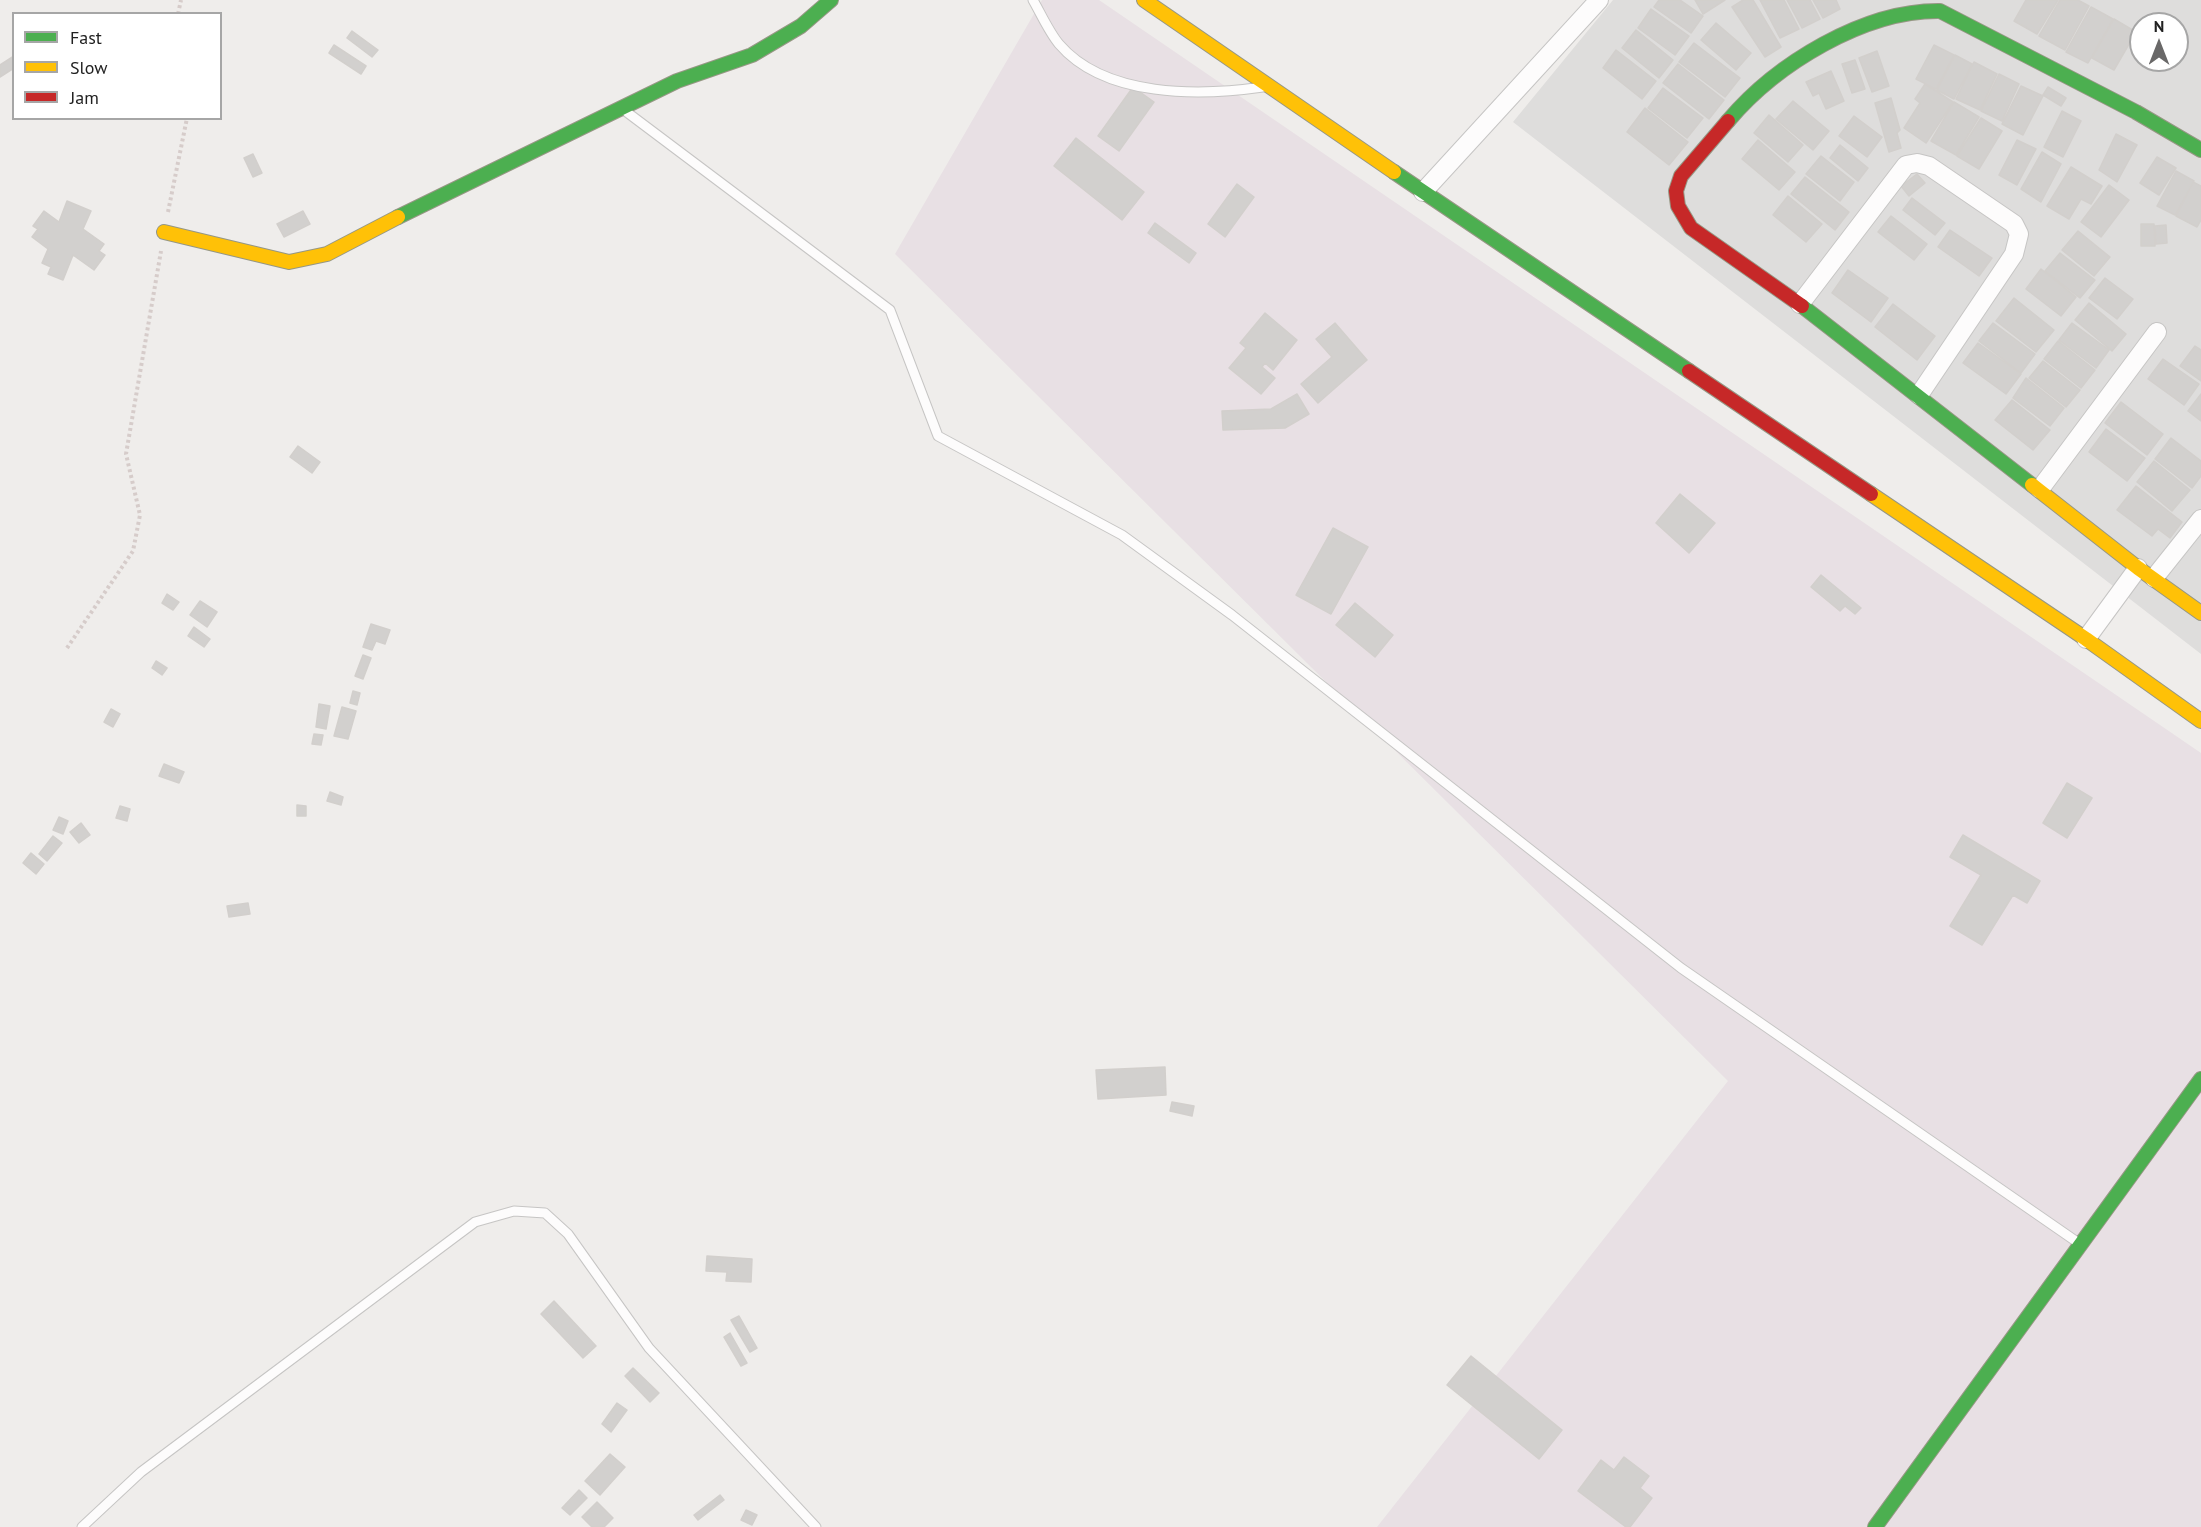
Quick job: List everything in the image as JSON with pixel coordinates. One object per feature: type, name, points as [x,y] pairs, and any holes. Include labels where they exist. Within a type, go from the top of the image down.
[{"type":"street","points":[[164,232],[289,262],[310,261],[331,255],[369,231],[677,81],[770,46],[801,26],[831,0]]},
{"type":"street","points":[[1144,0],[1423,192],[2086,639],[2201,721]]},
{"type":"street","points":[[1423,192],[1599,0]]},
{"type":"street","points":[[2201,150],[2136,112],[1940,11],[1910,11],[1869,25],[1812,53],[1760,87],[1684,170],[1676,191],[1679,213],[1691,228],[1800,304],[2040,489],[2138,568],[2201,613]]},
{"type":"street","points":[[1800,304],[1906,165],[1917,163],[1929,166],[2014,224],[2019,234],[2014,254],[1919,395]]},
{"type":"street","points":[[2040,489],[2157,332]]},
{"type":"street","points":[[2154,578],[2201,519]]},
{"type":"street","points":[[2086,639],[2138,568]]},
{"type":"street","points":[[1875,1527],[2201,1079]]},
{"type":"lane","points":[[1033,0],[1059,44],[1082,62],[1107,75],[1149,90],[1233,90],[1268,86]]},
{"type":"lane","points":[[622,108],[890,310],[938,436],[1122,535],[1232,615],[1681,968],[2080,1244]]},
{"type":"lane","points":[[82,1527],[141,1472],[475,1222],[514,1211],[545,1213],[568,1234],[649,1348],[816,1527]]},
{"type":"path","points":[[67,648],[133,551],[140,515],[126,454],[164,232],[187,120]]},
{"type":"shaded area","points":[[1042,0],[1099,0],[2201,753],[2201,1527],[1377,1527],[1728,1081],[895,254]]},
{"type":"shaded area","points":[[1613,0],[2201,0],[2201,654],[1513,122]]},
{"type":"building","points":[[1659,0],[1680,0],[1703,16],[1691,33],[1654,7]]},
{"type":"building","points":[[1695,0],[1725,0],[1703,14]]},
{"type":"building","points":[[1743,0],[1753,0],[1781,47],[1765,57],[1732,7]]},
{"type":"building","points":[[1760,0],[1784,0],[1799,29],[1780,38]]},
{"type":"building","points":[[1787,0],[1810,0],[1820,19],[1802,28]]},
{"type":"building","points":[[1813,0],[1836,0],[1840,9],[1823,18]]},
{"type":"building","points":[[2026,0],[2058,0],[2037,34],[2014,21]]},
{"type":"building","points":[[2060,0],[2078,0],[2089,6],[2065,50],[2039,36]]},
{"type":"building","points":[[2091,7],[2113,19],[2088,63],[2066,52]]},
{"type":"building","points":[[1651,9],[1689,36],[1675,55],[1638,28]]},
{"type":"building","points":[[2114,19],[2129,28],[2129,44],[2114,70],[2092,58]]},
{"type":"building","points":[[1716,23],[1751,53],[1736,70],[1701,40]]},
{"type":"building","points":[[1636,30],[1673,60],[1659,78],[1622,48]]},
{"type":"building","points":[[352,31],[378,50],[372,57],[347,38]]},
{"type":"building","points":[[1694,43],[1740,78],[1725,97],[1679,62]]},
{"type":"building","points":[[334,45],[366,66],[361,74],[329,53]]},
{"type":"building","points":[[1934,45],[1954,55],[1936,89],[1916,79]]},
{"type":"building","points":[[1616,50],[1656,81],[1642,99],[1603,68]]},
{"type":"building","points":[[1877,51],[1889,86],[1872,92],[1859,58]]},
{"type":"building","points":[[1955,55],[1972,64],[1954,99],[1937,90]]},
{"type":"building","points":[[12,57],[12,69],[0,77],[0,65]]},
{"type":"building","points":[[1855,60],[1865,89],[1852,93],[1842,64]]},
{"type":"building","points":[[1974,62],[1997,74],[1980,110],[1956,99]]},
{"type":"building","points":[[1678,64],[1724,100],[1709,119],[1663,83]]},
{"type":"building","points":[[1831,71],[1844,101],[1826,109],[1819,93],[1813,96],[1806,82]]},
{"type":"building","points":[[1999,74],[2019,84],[2002,121],[1981,111]]},
{"type":"building","points":[[1925,84],[1953,102],[1926,143],[1904,128],[1920,103],[1915,99]]},
{"type":"building","points":[[2021,86],[2043,96],[2023,135],[2002,124]]},
{"type":"building","points":[[1133,87],[1154,102],[1119,151],[1098,136]]},
{"type":"building","points":[[2048,87],[2066,98],[2061,106],[2043,95]]},
{"type":"building","points":[[1663,88],[1703,118],[1687,138],[1648,108]]},
{"type":"building","points":[[1891,98],[1900,130],[1897,133],[1901,148],[1889,152],[1875,103]]},
{"type":"building","points":[[1793,101],[1829,131],[1813,150],[1776,119]]},
{"type":"building","points":[[1954,102],[1979,117],[1956,155],[1931,141]]},
{"type":"building","points":[[1645,108],[1688,142],[1669,165],[1627,132]]},
{"type":"building","points":[[2062,111],[2081,121],[2063,157],[2044,147]]},
{"type":"building","points":[[1769,115],[1803,145],[1788,162],[1754,133]]},
{"type":"building","points":[[1854,116],[1882,137],[1867,157],[1839,136]]},
{"type":"building","points":[[1981,118],[2002,131],[1979,169],[1957,156]]},
{"type":"building","points":[[2116,134],[2137,145],[2117,182],[2099,170]]},
{"type":"building","points":[[1076,138],[1144,192],[1122,220],[1054,166]]},
{"type":"building","points":[[1758,140],[1795,172],[1779,190],[1742,159]]},
{"type":"building","points":[[2017,140],[2036,149],[2017,185],[1999,175]]},
{"type":"building","points":[[1840,145],[1868,168],[1858,181],[1830,158]]},
{"type":"building","points":[[2042,152],[2061,164],[2041,202],[2021,189]]},
{"type":"building","points":[[253,154],[262,173],[253,177],[244,158]]},
{"type":"building","points":[[1821,156],[1854,182],[1840,201],[1806,174]]},
{"type":"building","points":[[2157,157],[2176,168],[2159,195],[2140,183]]},
{"type":"building","points":[[2071,167],[2102,186],[2091,204],[2081,199],[2069,219],[2047,206]]},
{"type":"building","points":[[2176,171],[2194,181],[2175,215],[2157,206]]},
{"type":"building","points":[[1917,174],[1925,183],[1909,196],[1901,186]]},
{"type":"building","points":[[1805,177],[1849,212],[1835,230],[1791,194]]},
{"type":"building","points":[[2193,182],[2201,186],[2201,220],[2197,227],[2176,216]]},
{"type":"building","points":[[1237,184],[1254,197],[1225,237],[1208,224]]},
{"type":"building","points":[[2109,185],[2129,200],[2101,237],[2081,222]]},
{"type":"building","points":[[1788,196],[1822,224],[1806,242],[1773,215]]},
{"type":"building","points":[[1912,198],[1945,223],[1935,235],[1903,210]]},
{"type":"building","points":[[67,201],[91,211],[83,229],[104,244],[99,251],[105,255],[94,270],[73,255],[63,280],[48,274],[51,267],[42,263],[48,249],[32,237],[38,229],[33,226],[44,211],[59,222]]},
{"type":"building","points":[[303,211],[310,224],[284,237],[277,224]]},
{"type":"building","points":[[1891,216],[1927,244],[1914,260],[1878,232]]},
{"type":"building","points":[[1155,223],[1196,253],[1189,263],[1148,233]]},
{"type":"building","points":[[2141,224],[2154,224],[2155,246],[2141,246]]},
{"type":"building","points":[[2166,225],[2167,243],[2156,244],[2155,226]]},
{"type":"building","points":[[1950,230],[1992,258],[1979,276],[1938,247]]},
{"type":"building","points":[[2078,231],[2110,257],[2094,276],[2062,250]]},
{"type":"building","points":[[2060,253],[2095,280],[2080,298],[2045,271]]},
{"type":"building","points":[[2041,269],[2076,297],[2061,316],[2026,289]]},
{"type":"building","points":[[1848,270],[1888,298],[1871,322],[1832,293]]},
{"type":"building","points":[[2105,278],[2133,299],[2117,319],[2089,298]]},
{"type":"building","points":[[2014,298],[2054,330],[2036,352],[1996,321]]},
{"type":"building","points":[[2089,303],[2126,334],[2112,351],[2075,320]]},
{"type":"building","points":[[1893,304],[1935,336],[1917,360],[1875,327]]},
{"type":"building","points":[[1265,313],[1297,340],[1273,370],[1265,363],[1262,367],[1275,378],[1261,394],[1229,368],[1246,348],[1240,343]]},
{"type":"building","points":[[1335,323],[1367,360],[1318,403],[1301,384],[1332,357],[1316,339]]},
{"type":"building","points":[[1993,323],[2035,354],[2021,373],[1979,341]]},
{"type":"building","points":[[2072,323],[2109,350],[2096,368],[2059,340]]},
{"type":"building","points":[[2058,341],[2095,370],[2081,388],[2044,359]]},
{"type":"building","points":[[1978,343],[2021,374],[2006,394],[1963,363]]},
{"type":"building","points":[[2195,346],[2201,350],[2201,381],[2180,366]]},
{"type":"building","points":[[2163,359],[2199,384],[2184,405],[2148,379]]},
{"type":"building","points":[[2043,361],[2080,390],[2066,407],[2029,378]]},
{"type":"building","points":[[2026,378],[2064,408],[2050,426],[2013,398]]},
{"type":"building","points":[[1297,394],[1309,414],[1285,428],[1223,430],[1222,411],[1271,409]]},
{"type":"building","points":[[2201,394],[2201,421],[2188,411]]},
{"type":"building","points":[[2012,400],[2050,430],[2033,450],[1995,420]]},
{"type":"building","points":[[2121,402],[2163,434],[2147,455],[2105,423]]},
{"type":"building","points":[[2106,429],[2145,458],[2127,481],[2089,452]]},
{"type":"building","points":[[2171,438],[2201,461],[2201,476],[2192,488],[2155,459]]},
{"type":"building","points":[[298,446],[320,462],[312,473],[290,457]]},
{"type":"building","points":[[2154,461],[2190,490],[2172,511],[2137,482]]},
{"type":"building","points":[[2136,486],[2182,522],[2170,538],[2158,529],[2152,536],[2117,510]]},
{"type":"building","points":[[1680,494],[1715,523],[1689,553],[1656,523]]},
{"type":"building","points":[[1333,528],[1368,547],[1331,614],[1296,595]]},
{"type":"building","points":[[1821,575],[1861,608],[1855,614],[1845,606],[1840,611],[1811,587]]},
{"type":"building","points":[[167,594],[179,602],[173,610],[162,603]]},
{"type":"building","points":[[200,601],[217,612],[207,627],[190,615]]},
{"type":"building","points":[[1355,603],[1393,635],[1375,657],[1336,625]]},
{"type":"building","points":[[371,624],[390,630],[385,644],[376,641],[372,650],[363,647]]},
{"type":"building","points":[[194,627],[210,639],[204,647],[188,636]]},
{"type":"building","points":[[363,655],[371,658],[363,679],[355,676]]},
{"type":"building","points":[[156,661],[167,668],[162,675],[152,668]]},
{"type":"building","points":[[353,691],[360,693],[357,705],[350,703]]},
{"type":"building","points":[[319,704],[330,706],[326,729],[316,727]]},
{"type":"building","points":[[342,707],[356,711],[348,739],[334,736]]},
{"type":"building","points":[[111,709],[120,714],[113,727],[104,722]]},
{"type":"building","points":[[314,734],[323,735],[321,745],[312,744]]},
{"type":"building","points":[[164,764],[184,772],[179,783],[159,776]]},
{"type":"building","points":[[2067,783],[2092,798],[2067,838],[2043,823]]},
{"type":"building","points":[[330,792],[343,797],[341,805],[327,801]]},
{"type":"building","points":[[297,805],[306,806],[306,816],[297,816]]},
{"type":"building","points":[[120,806],[130,809],[127,821],[116,818]]},
{"type":"building","points":[[59,817],[68,821],[63,834],[53,830]]},
{"type":"building","points":[[81,823],[90,835],[79,843],[70,832]]},
{"type":"building","points":[[1963,835],[2040,881],[2027,903],[2013,895],[1982,945],[1950,926],[1981,875],[1950,857]]},
{"type":"building","points":[[53,836],[62,843],[47,861],[39,854]]},
{"type":"building","points":[[31,853],[44,864],[36,874],[23,863]]},
{"type":"building","points":[[248,903],[250,914],[229,917],[227,906]]},
{"type":"building","points":[[1165,1067],[1166,1095],[1098,1099],[1096,1070]]},
{"type":"building","points":[[1172,1102],[1194,1106],[1192,1116],[1170,1111]]},
{"type":"building","points":[[707,1256],[752,1259],[751,1282],[726,1281],[727,1272],[706,1271]]},
{"type":"building","points":[[554,1301],[596,1346],[583,1358],[541,1314]]},
{"type":"building","points":[[739,1316],[757,1348],[750,1352],[731,1320]]},
{"type":"building","points":[[730,1333],[747,1363],[741,1366],[724,1337]]},
{"type":"building","points":[[1471,1356],[1562,1430],[1539,1459],[1447,1385]]},
{"type":"building","points":[[633,1368],[659,1393],[650,1402],[625,1376]]},
{"type":"building","points":[[617,1403],[627,1410],[611,1432],[602,1424]]},
{"type":"building","points":[[610,1454],[625,1467],[600,1495],[585,1481]]},
{"type":"building","points":[[1624,1457],[1649,1476],[1640,1488],[1652,1498],[1630,1527],[1626,1527],[1578,1491],[1601,1460],[1614,1470]]},
{"type":"building","points":[[579,1490],[587,1498],[570,1515],[562,1508]]},
{"type":"building","points":[[720,1495],[724,1500],[698,1520],[694,1515]]},
{"type":"building","points":[[597,1502],[613,1518],[604,1527],[592,1527],[582,1517]]},
{"type":"building","points":[[746,1510],[757,1515],[752,1525],[741,1520]]},
{"type":"traffic: fast","points":[[398,217],[677,81],[752,55],[801,26],[831,0]]},
{"type":"traffic: fast","points":[[1728,121],[1771,80],[1824,44],[1852,30],[1882,20],[1911,13],[1940,11],[2136,112],[2201,150]]},
{"type":"traffic: fast","points":[[1394,172],[1689,371]]},
{"type":"traffic: fast","points":[[1802,306],[2032,485]]},
{"type":"traffic: fast","points":[[1875,1527],[2201,1079]]},
{"type":"traffic: slow","points":[[1144,0],[1394,172]]},
{"type":"traffic: slow","points":[[164,232],[289,262],[327,254],[398,217]]},
{"type":"traffic: slow","points":[[2032,485],[2138,568],[2201,613]]},
{"type":"traffic: slow","points":[[1871,494],[2086,639],[2201,721]]},
{"type":"traffic: jam","points":[[1728,121],[1681,176],[1676,191],[1678,206],[1691,228],[1802,306]]},
{"type":"traffic: jam","points":[[1689,371],[1871,494]]}]
